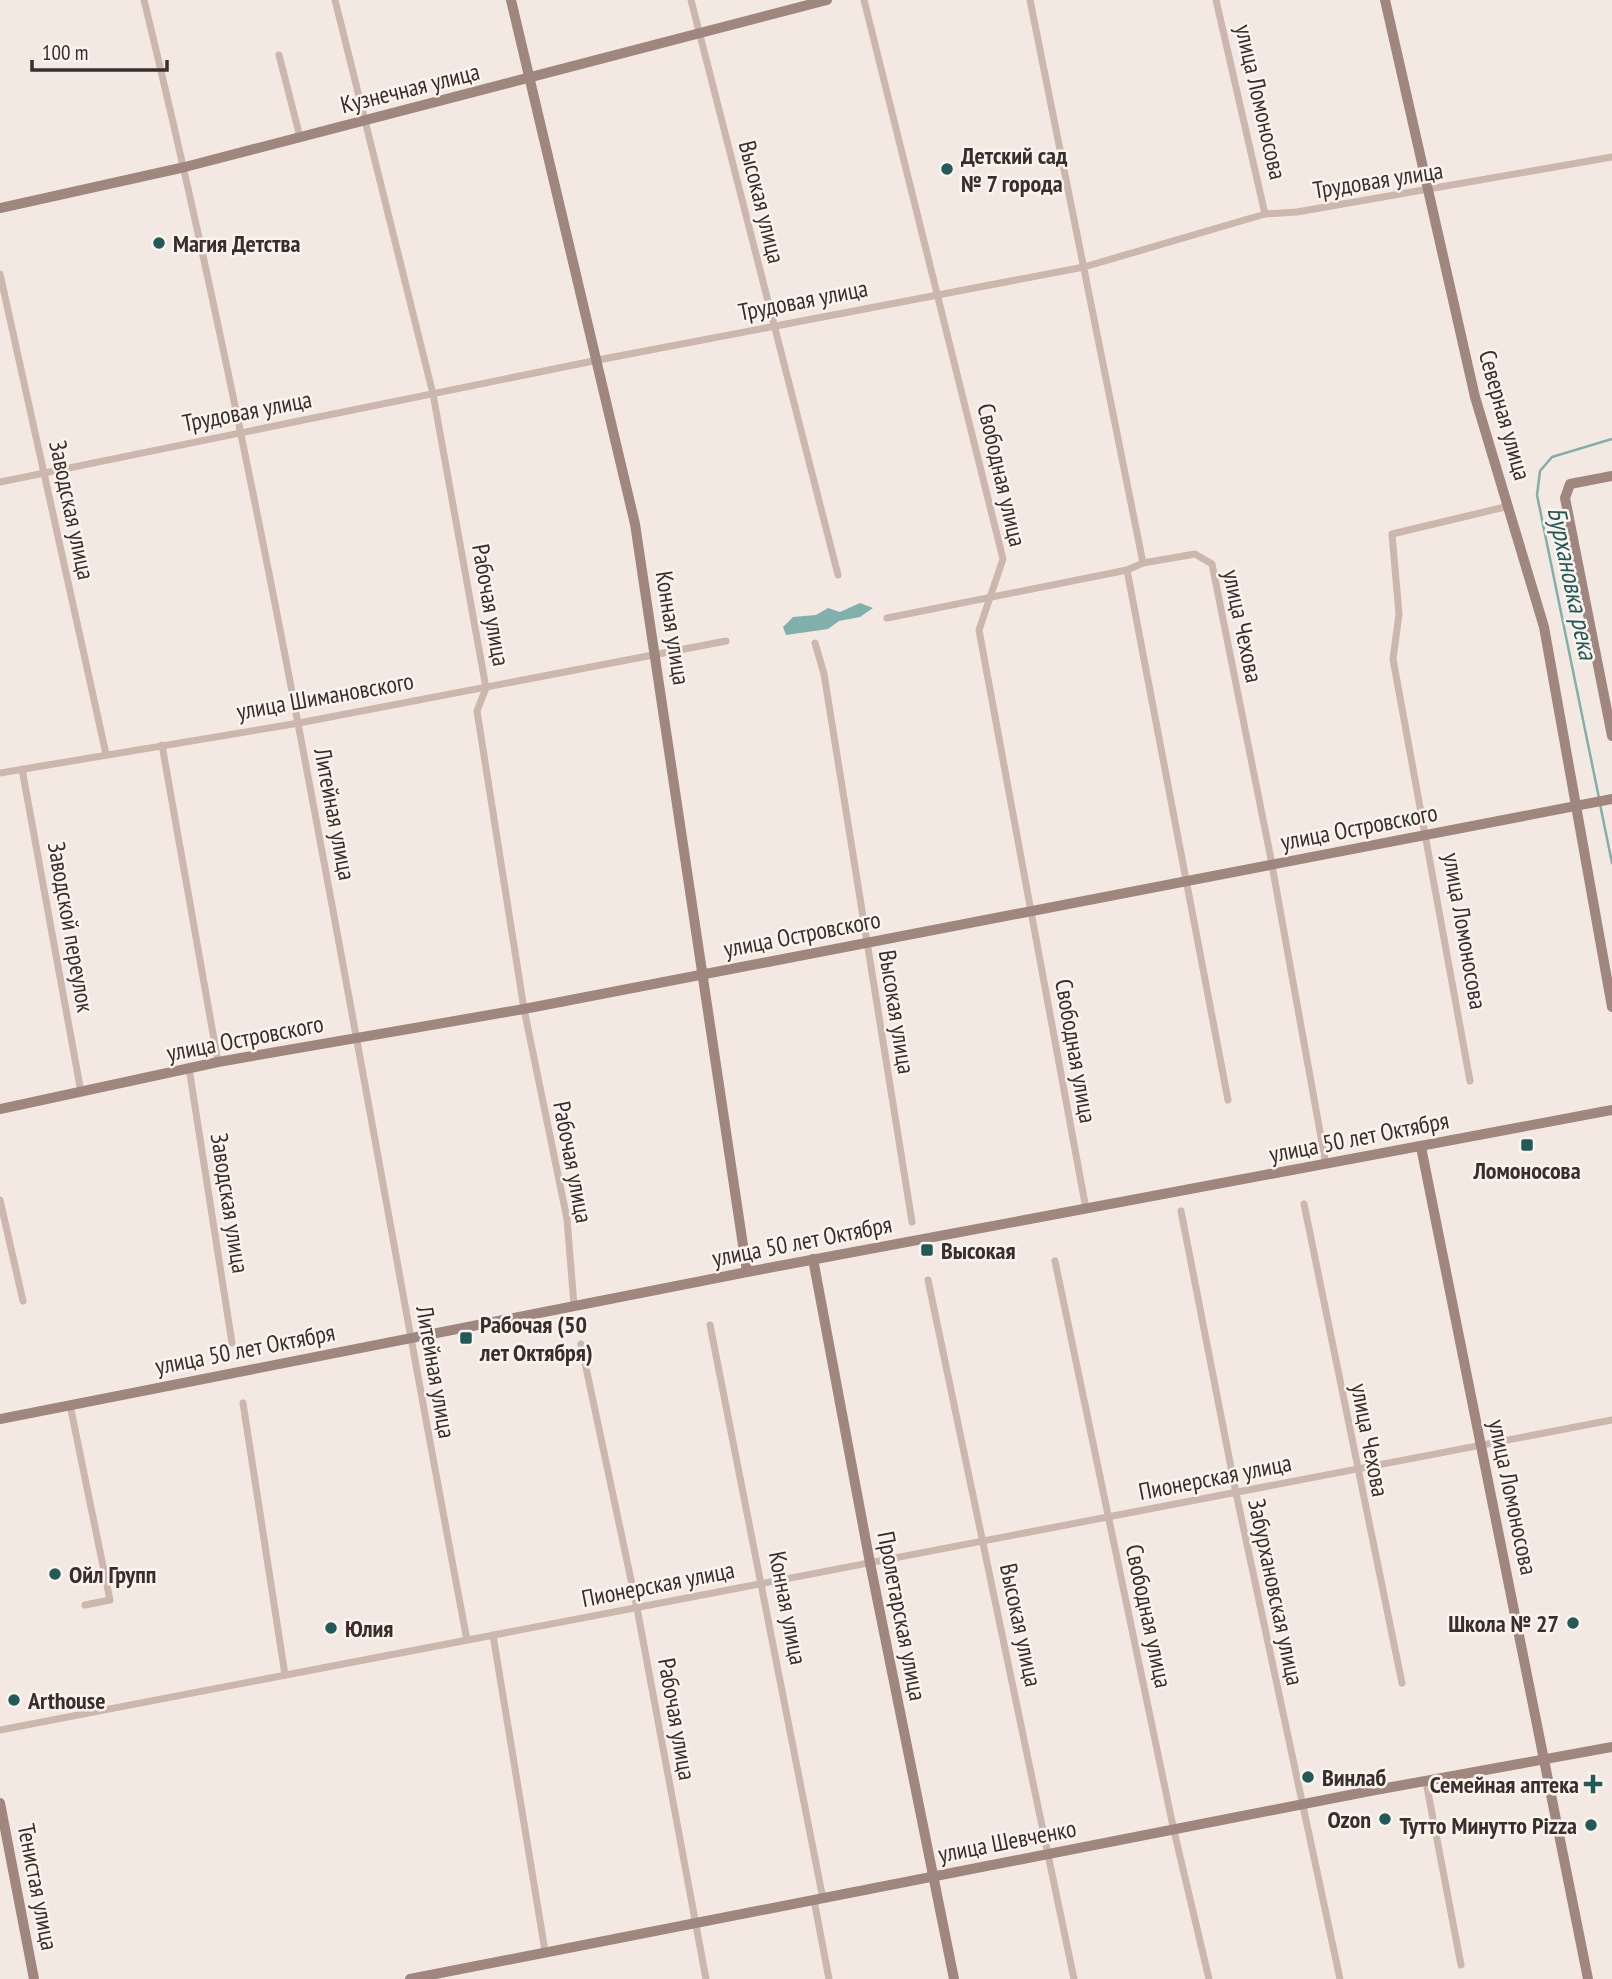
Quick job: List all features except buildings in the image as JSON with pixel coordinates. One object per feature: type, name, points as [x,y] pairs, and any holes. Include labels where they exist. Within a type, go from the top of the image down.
[{"type":"street","name":"Литейная улица","points":[[144,0],[185,167],[243,432],[358,1038],[410,1338],[467,1640]]},
{"type":"street","name":"Рабочая улица","points":[[335,0],[433,394],[486,688],[477,710],[524,1009],[567,1219],[570,1287],[575,1306]]},
{"type":"street","name":"Конная улица","points":[[511,0],[635,524],[747,1272]]},
{"type":"street","name":"Высокая улица","points":[[691,0],[838,575]]},
{"type":"street","name":"Кузнечная улица","points":[[0,208],[185,167],[827,0]]},
{"type":"street","name":"Свободная улица","points":[[864,0],[1003,559],[979,630],[1086,1209]]},
{"type":"street","points":[[1030,0],[1143,563]]},
{"type":"street","name":"улица Ломоносова","points":[[1216,0],[1265,214]]},
{"type":"street","name":"Северная улица","points":[[1385,0],[1475,397],[1544,627],[1612,1007]]},
{"type":"street","points":[[279,55],[300,137]]},
{"type":"street","name":"Трудовая улица","points":[[0,482],[598,360],[1084,267],[1265,214],[1297,212],[1428,191],[1612,158]]},
{"type":"street","name":"Заводская улица","points":[[0,274],[106,754]]},
{"type":"street","points":[[1612,476],[1570,484],[1565,498],[1612,736]]},
{"type":"street","name":"улица Ломоносова","points":[[1470,1081],[1393,659],[1399,614],[1392,534],[1509,506]]},
{"type":"street","name":"улица Чехова","points":[[887,618],[1195,554],[1212,564],[1272,864],[1326,1165]]},
{"type":"street","points":[[1128,570],[1228,1100]]},
{"type":"street","name":"улица Шимановского","points":[[0,773],[299,723],[656,653],[726,642]]},
{"type":"street","name":"Высокая улица","points":[[815,643],[824,674],[912,1222]]},
{"type":"street","points":[[162,746],[218,1062]]},
{"type":"street","name":"Заводской переулок","points":[[22,769],[81,1092]]},
{"type":"street","name":"улица Островского","points":[[0,1109],[218,1062],[524,1009],[1033,913],[1612,799]]},
{"type":"street","name":"Заводская улица","points":[[189,1068],[232,1343]]},
{"type":"street","name":"улица 50 лет Октября","points":[[0,1419],[813,1259],[1612,1110]]},
{"type":"street","name":"улица Ломоносова","points":[[1421,1147],[1588,1979]]},
{"type":"street","points":[[0,1199],[23,1301]]},
{"type":"street","name":"улица Чехова","points":[[1304,1204],[1356,1470],[1402,1683]]},
{"type":"street","name":"Забурхановская улица","points":[[1181,1211],[1236,1493],[1340,1979]]},
{"type":"street","name":"Пролетарская улица","points":[[813,1259],[870,1563],[954,1979]]},
{"type":"street","name":"Свободная улица","points":[[1055,1261],[1174,1831],[1209,1979]]},
{"type":"street","name":"Высокая улица","points":[[929,1280],[1074,1979]]},
{"type":"street","name":"Конная улица","points":[[710,1325],[762,1584],[819,1900],[829,1979]]},
{"type":"street","name":"Рабочая улица","points":[[581,1344],[637,1608],[706,1979]]},
{"type":"street","points":[[243,1403],[285,1675]]},
{"type":"street","points":[[70,1405],[110,1600],[85,1605]]},
{"type":"street","name":"Пионерская улица","points":[[0,1730],[1612,1420]]},
{"type":"street","points":[[493,1636],[545,1951]]},
{"type":"street","name":"улица Шевченко","points":[[410,1979],[1612,1747]]},
{"type":"street","points":[[1426,1782],[1461,1965]]},
{"type":"street","name":"Тенистая улица","points":[[0,1803],[34,1979]]},
{"type":"water","points":[[860,603],[873,608],[860,617],[839,621],[828,629],[786,635],[783,627],[793,617],[816,615],[828,608],[840,612]]},
{"type":"waterway","name":"Бурхановка река","points":[[1599,798],[1537,495],[1540,471],[1552,457],[1612,439]]},
{"type":"waterway","name":"Бурхановка река","points":[[1600,804],[1612,863]]},
{"type":"place","name":"Детский сад № 7 города","points":[[947,169]]},
{"type":"place","name":"Магия Детства","points":[[159,243]]},
{"type":"place","name":"Ломоносова","points":[[1527,1145]]},
{"type":"place","name":"Высокая","points":[[927,1250]]},
{"type":"place","name":"Рабочая (50 лет Октября)","points":[[466,1338]]},
{"type":"place","name":"Ойл Групп","points":[[55,1574]]},
{"type":"place","name":"Школа № 27","points":[[1573,1623]]},
{"type":"place","name":"Юлия","points":[[331,1628]]},
{"type":"place","name":"Arthouse","points":[[14,1700]]},
{"type":"place","name":"Винлаб","points":[[1308,1777]]},
{"type":"place","name":"Семейная аптека","points":[[1593,1784]]},
{"type":"place","name":"Ozon","points":[[1385,1819]]},
{"type":"place","name":"Тутто Минутто Pizza","points":[[1591,1825]]}]
